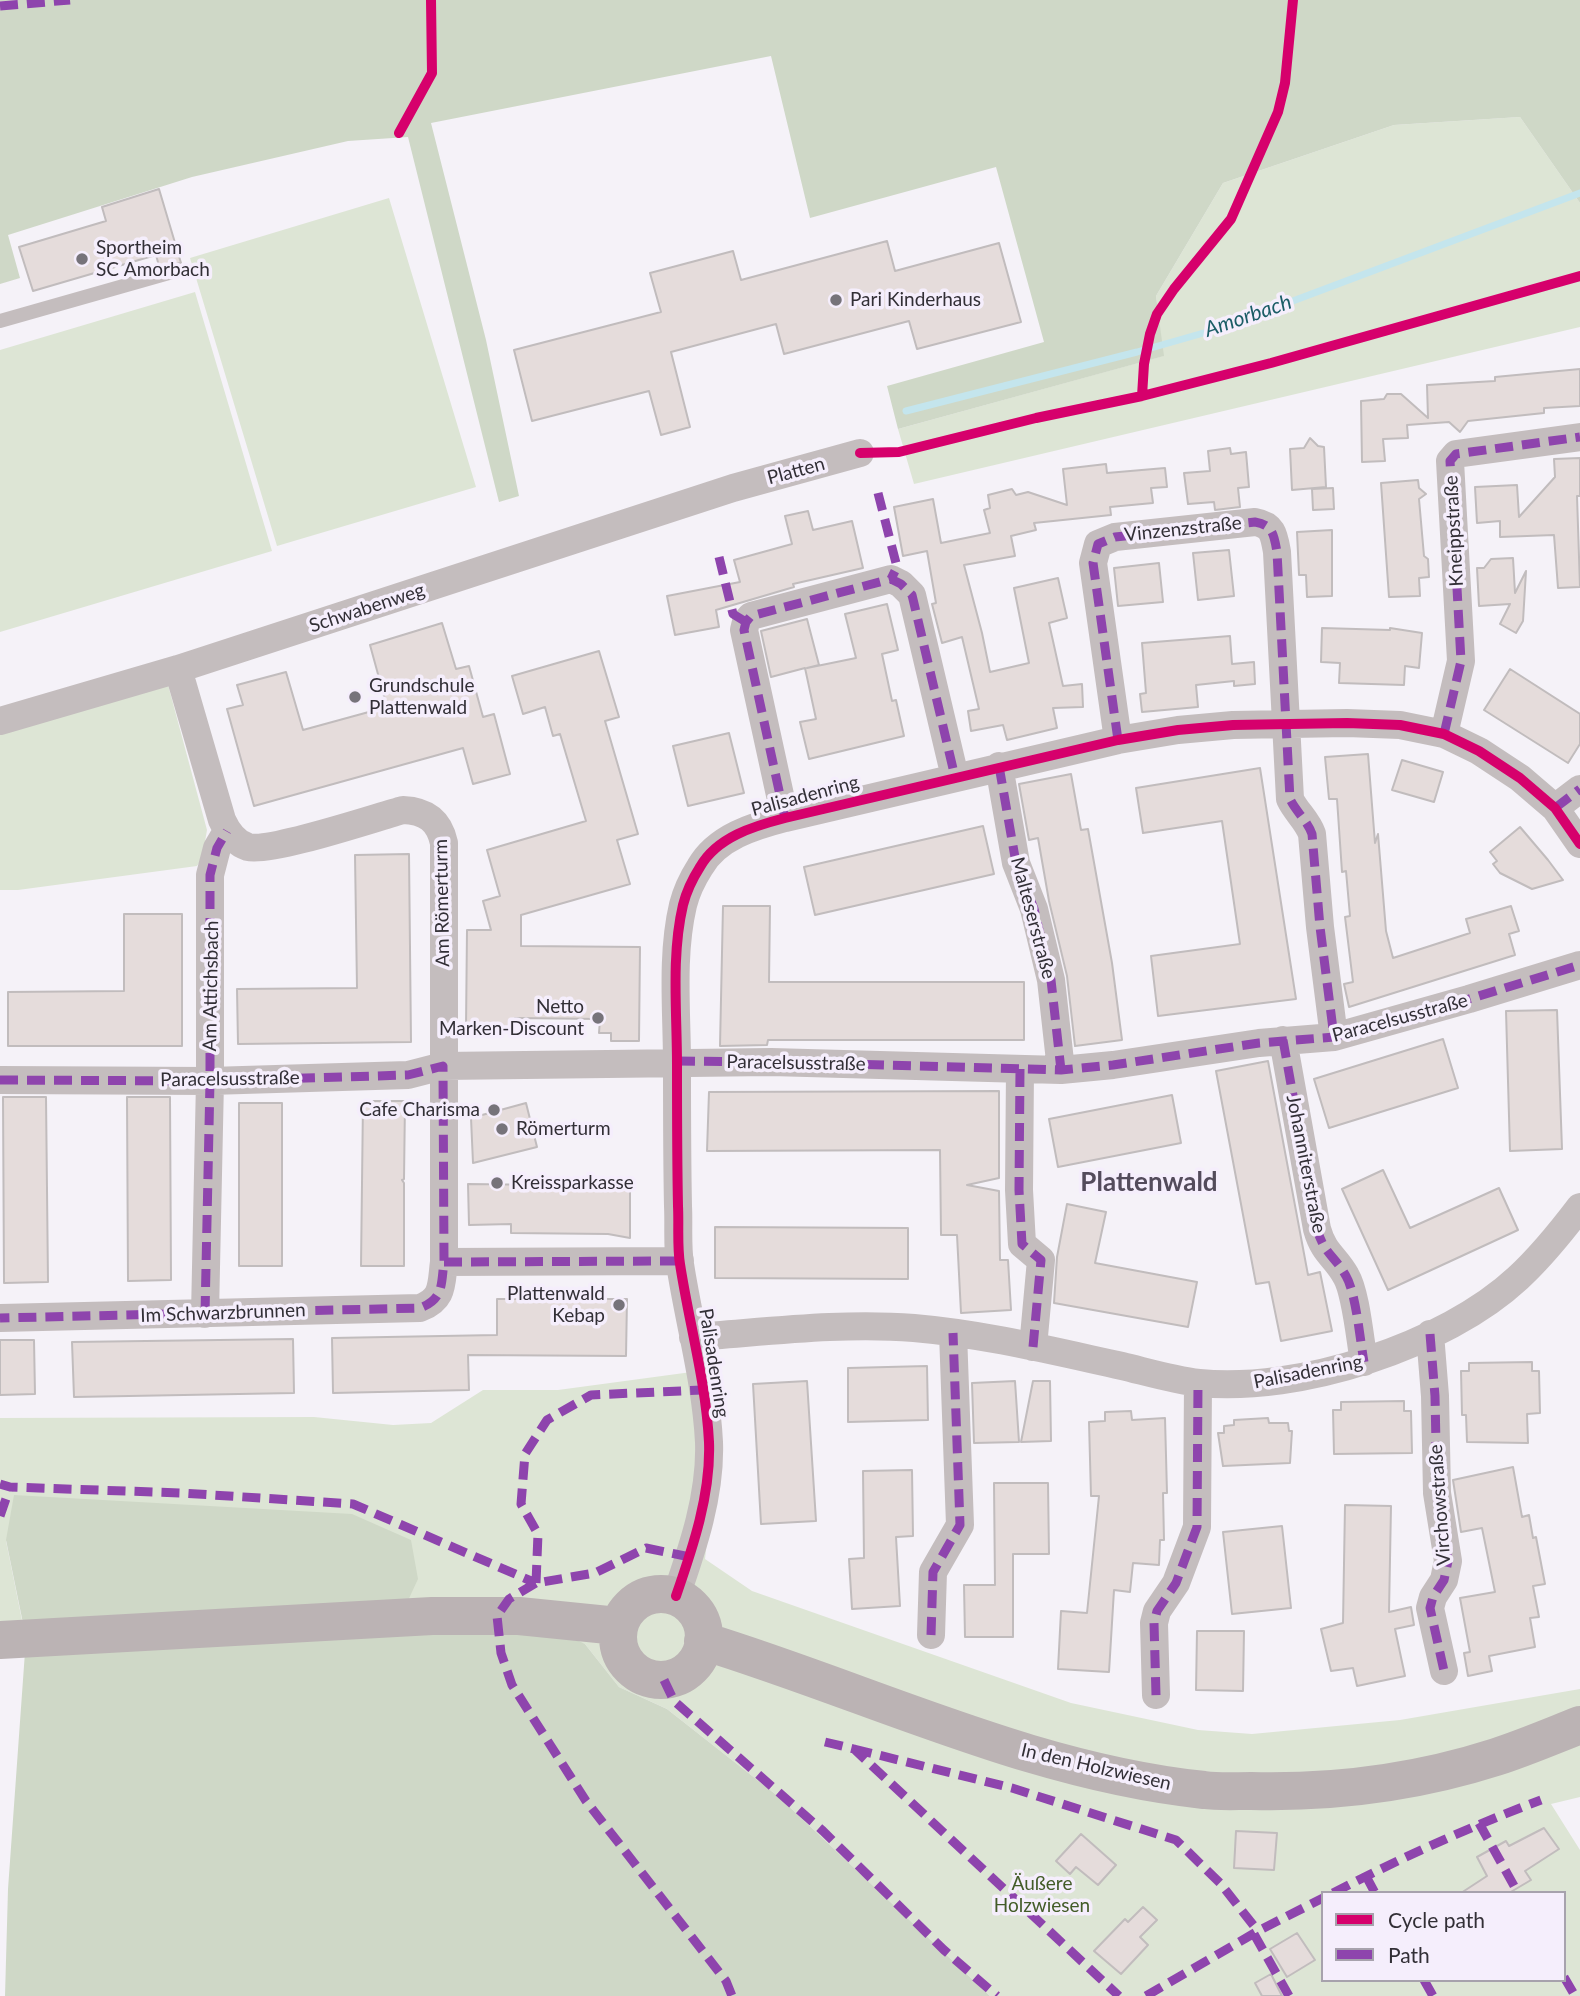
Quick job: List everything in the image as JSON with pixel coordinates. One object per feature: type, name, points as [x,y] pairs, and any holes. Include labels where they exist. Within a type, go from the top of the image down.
[{"type":"street","name":"Kneippstraße","points":[[1444,734],[1461,661],[1450,461],[1456,454],[1580,437]]},
{"type":"street","name":"Platten","points":[[733,488],[860,453]]},
{"type":"street","name":"Schwabenweg","points":[[0,722],[178,669],[733,488]]},
{"type":"street","name":"Vinzenzstraße","points":[[1118,740],[1093,563],[1098,544],[1115,537],[1255,522],[1265,523],[1275,537],[1286,723]]},
{"type":"street","points":[[785,818],[744,630],[746,622],[751,617],[891,579],[901,583],[912,595],[955,777]]},
{"type":"street","points":[[178,669],[227,831]]},
{"type":"street","name":"Palisadenring","points":[[676,1596],[690,1557],[708,1474],[709,1441],[680,1261],[678,948],[683,905],[687,894],[701,865],[716,849],[756,825],[999,766],[1178,730],[1286,723],[1401,725],[1444,734],[1479,751],[1520,778],[1555,808],[1580,844]]},
{"type":"street","points":[[1286,723],[1290,799],[1307,821],[1312,834],[1334,1037]]},
{"type":"street","name":"Malteserstraße","points":[[999,766],[1016,863],[1034,909],[1051,980],[1061,1070]]},
{"type":"street","points":[[1555,808],[1580,789]]},
{"type":"street","name":"Am Römerturm","points":[[227,831],[244,846],[268,848],[403,810],[427,815],[436,822],[441,831],[444,1262],[440,1293]]},
{"type":"street","name":"Am Attichsbach","points":[[205,1314],[210,1081],[210,875],[217,848],[227,831]]},
{"type":"street","name":"Paracelsusstraße","points":[[0,1080],[210,1081],[408,1075],[443,1066],[677,1061],[1061,1070],[1283,1040],[1334,1037],[1580,965]]},
{"type":"street","name":"Johanniterstraße","points":[[1283,1040],[1317,1229],[1321,1243],[1346,1276],[1364,1363]]},
{"type":"street","points":[[1020,1069],[1019,1190],[1022,1244],[1041,1260],[1033,1347]]},
{"type":"street","name":"Palisadenring","points":[[693,1337],[834,1327],[913,1328],[1033,1347],[1198,1383],[1275,1381],[1364,1363],[1477,1310],[1516,1280],[1552,1243],[1580,1207]]},
{"type":"street","points":[[444,1262],[680,1261]]},
{"type":"street","name":"Im Schwarzbrunnen","points":[[0,1318],[420,1307],[431,1304],[440,1293]]},
{"type":"street","points":[[930,1635],[933,1572],[960,1525],[953,1333]]},
{"type":"street","name":"Virchowstraße","points":[[1430,1334],[1435,1396],[1437,1493],[1448,1561],[1444,1580],[1433,1597],[1430,1608],[1444,1671]]},
{"type":"street","points":[[1156,1695],[1154,1623],[1157,1611],[1176,1583],[1197,1527],[1198,1383]]},
{"type":"street","points":[[664,1593],[676,1596],[697,1612],[703,1626],[703,1648],[691,1669],[671,1679],[648,1679],[636,1672],[623,1658],[617,1641],[618,1626],[623,1614],[634,1602],[647,1595],[664,1593]]},
{"type":"street","points":[[13,1639],[432,1616],[519,1616],[618,1626]]},
{"type":"street","name":"In den Holzwiesen","points":[[703,1641],[1016,1749],[1114,1775],[1205,1791],[1280,1792],[1342,1788],[1429,1775],[1496,1757],[1580,1725]]},
{"type":"lane","points":[[0,321],[169,273]]},
{"type":"green space","points":[[0,0],[1580,0],[1580,203],[1520,117],[1394,125],[1223,183],[1156,296],[1164,356],[898,429],[887,386],[1044,342],[996,167],[810,218],[771,56],[431,123],[486,340],[519,496],[499,502],[408,137],[348,141],[192,177],[8,235],[20,278],[0,284]]},
{"type":"green space","points":[[1520,117],[1580,203],[1580,327],[914,484],[898,429],[1163,356],[1156,296],[1223,183],[1394,125]]},
{"type":"green space","points":[[389,198],[476,487],[277,546],[190,258]]},
{"type":"green space","points":[[195,292],[272,551],[0,632],[0,350]]},
{"type":"green space","points":[[167,681],[207,830],[202,859],[197,866],[18,890],[0,890],[0,732]]},
{"type":"green space","name":"Äußere Holzwiesen","points":[[699,1371],[708,1533],[705,1559],[752,1591],[1071,1703],[1198,1730],[1252,1734],[1400,1720],[1580,1689],[1580,1797],[1551,1804],[1580,1850],[1580,1996],[990,1996],[779,1797],[667,1709],[619,1687],[585,1644],[6,1541],[24,1630],[0,1632],[0,1418],[314,1417],[393,1425],[431,1423],[483,1390],[558,1390]]},
{"type":"green space","points":[[14,1495],[352,1514],[411,1540],[418,1579],[398,1622],[544,1624],[585,1644],[619,1687],[667,1709],[779,1797],[990,1996],[5,1996],[8,1889],[26,1638],[6,1540]]},
{"type":"building","name":"Sportheim SC Amorbach","points":[[159,189],[181,263],[159,266],[156,255],[33,291],[19,247],[106,221],[102,207]]},
{"type":"building","name":"Pari Kinderhaus","points":[[887,241],[895,271],[999,243],[1021,322],[917,349],[909,321],[784,354],[776,324],[671,352],[690,427],[661,435],[649,391],[532,421],[514,350],[661,312],[650,273],[733,251],[741,280]]},
{"type":"building","points":[[1580,369],[1580,406],[1544,408],[1544,413],[1468,421],[1460,432],[1449,422],[1407,425],[1408,438],[1383,439],[1385,461],[1362,462],[1361,401],[1384,399],[1387,394],[1401,394],[1428,418],[1427,385],[1495,381],[1495,377]]},
{"type":"building","points":[[1310,438],[1318,446],[1324,447],[1326,487],[1292,490],[1290,449],[1304,448]]},
{"type":"building","points":[[1230,448],[1231,454],[1246,452],[1249,487],[1238,488],[1240,507],[1215,510],[1214,502],[1188,504],[1184,473],[1210,471],[1208,451]]},
{"type":"building","points":[[1580,458],[1580,496],[1577,496],[1580,587],[1558,588],[1554,535],[1500,537],[1500,521],[1477,523],[1475,487],[1517,485],[1519,517],[1555,477],[1554,459]]},
{"type":"building","points":[[1106,464],[1107,473],[1165,468],[1167,487],[1151,488],[1153,503],[1110,507],[1111,515],[1034,523],[1036,530],[1011,536],[1015,556],[964,565],[990,672],[1029,663],[1014,588],[1058,578],[1067,618],[1049,623],[1063,686],[1082,684],[1083,707],[1053,708],[1057,728],[1007,740],[1003,725],[971,731],[968,711],[979,709],[962,637],[942,643],[932,604],[936,603],[927,551],[903,556],[894,507],[933,499],[941,543],[990,533],[984,510],[990,508],[988,495],[1012,489],[1016,495],[1028,492],[1067,505],[1063,469]]},
{"type":"building","points":[[1418,480],[1419,488],[1426,494],[1419,499],[1424,556],[1428,559],[1429,577],[1419,578],[1420,596],[1389,597],[1381,483]]},
{"type":"building","points":[[1333,488],[1334,509],[1313,510],[1312,489]]},
{"type":"building","points":[[808,511],[813,530],[852,521],[863,568],[793,584],[794,587],[716,610],[719,627],[675,635],[667,596],[740,582],[734,560],[792,544],[785,516]]},
{"type":"building","points":[[1332,530],[1332,596],[1307,597],[1306,575],[1299,575],[1297,532]]},
{"type":"building","points":[[1229,550],[1234,596],[1198,600],[1193,553]]},
{"type":"building","points":[[1513,558],[1515,593],[1526,571],[1523,621],[1516,633],[1500,624],[1510,604],[1479,606],[1477,568],[1484,568],[1491,559]]},
{"type":"building","points":[[1159,563],[1163,602],[1118,606],[1114,568]]},
{"type":"building","points":[[887,604],[898,650],[882,654],[892,701],[896,700],[904,736],[809,759],[800,722],[816,719],[805,668],[771,677],[761,631],[807,619],[819,665],[807,668],[856,658],[845,614]]},
{"type":"building","name":"Grundschule Plattenwald","points":[[442,623],[456,669],[469,666],[483,717],[494,714],[510,774],[473,784],[463,748],[254,806],[227,709],[243,705],[237,685],[286,672],[303,730],[387,707],[370,645]]},
{"type":"building","points":[[1322,628],[1390,628],[1422,633],[1419,668],[1405,666],[1404,685],[1339,683],[1340,663],[1321,662]]},
{"type":"building","points":[[1230,636],[1232,664],[1254,662],[1255,684],[1234,686],[1234,681],[1196,685],[1198,707],[1142,712],[1140,694],[1146,693],[1142,643]]},
{"type":"building","points":[[599,651],[619,717],[605,721],[638,834],[617,840],[630,884],[521,915],[521,946],[640,947],[639,1041],[611,1041],[611,1033],[599,1033],[600,1019],[515,1018],[515,1027],[466,1027],[467,930],[491,930],[483,901],[500,896],[487,850],[586,821],[560,734],[553,736],[545,707],[523,714],[512,676]]},
{"type":"building","points":[[1510,669],[1580,714],[1580,744],[1568,763],[1484,710]]},
{"type":"building","points":[[729,733],[744,793],[688,806],[673,746]]},
{"type":"building","points":[[1368,754],[1375,843],[1378,834],[1386,931],[1393,958],[1470,933],[1466,919],[1511,906],[1519,931],[1509,934],[1515,955],[1349,1007],[1344,984],[1353,982],[1345,917],[1350,916],[1346,871],[1342,872],[1337,799],[1329,799],[1325,757]]},
{"type":"building","points":[[1402,760],[1443,772],[1434,802],[1392,790]]},
{"type":"building","points":[[1260,768],[1296,999],[1158,1016],[1151,956],[1240,944],[1222,821],[1143,833],[1136,788]]},
{"type":"building","points":[[1071,774],[1081,830],[1088,829],[1112,963],[1122,1040],[1075,1046],[1067,976],[1049,901],[1038,838],[1029,840],[1019,784]]},
{"type":"building","points":[[983,826],[994,874],[815,915],[804,867]]},
{"type":"building","points":[[1520,827],[1563,880],[1532,889],[1500,873],[1493,864],[1497,861],[1490,852]]},
{"type":"building","points":[[409,854],[411,1042],[238,1044],[237,989],[357,988],[355,855]]},
{"type":"building","points":[[723,906],[770,906],[769,982],[1024,982],[1024,1040],[768,1040],[767,1045],[720,1046]]},
{"type":"building","points":[[124,914],[182,914],[182,1046],[8,1046],[8,992],[124,991]]},
{"type":"building","points":[[1557,1010],[1562,1149],[1510,1151],[1506,1011]]},
{"type":"building","points":[[1443,1039],[1458,1088],[1329,1128],[1314,1079]]},
{"type":"building","points":[[1268,1061],[1308,1275],[1320,1272],[1332,1331],[1281,1341],[1269,1282],[1256,1284],[1216,1071]]},
{"type":"building","points":[[999,1091],[999,1178],[967,1185],[999,1191],[1000,1260],[1008,1260],[1011,1310],[961,1313],[957,1235],[941,1235],[940,1150],[707,1151],[709,1092]]},
{"type":"building","points":[[1172,1095],[1181,1143],[1058,1167],[1049,1119]]},
{"type":"building","points":[[3,1097],[46,1097],[48,1282],[4,1283]]},
{"type":"building","points":[[127,1097],[170,1097],[171,1280],[128,1281]]},
{"type":"building","points":[[363,1101],[405,1101],[402,1180],[404,1266],[361,1266]]},
{"type":"building","points":[[239,1103],[282,1103],[282,1266],[239,1266]]},
{"type":"building","name":"Römerturm","points":[[526,1103],[537,1147],[473,1163],[471,1118]]},
{"type":"building","points":[[1383,1170],[1410,1228],[1499,1188],[1518,1230],[1388,1290],[1342,1189]]},
{"type":"building","points":[[468,1184],[630,1186],[630,1238],[608,1234],[511,1233],[511,1224],[469,1225]]},
{"type":"building","points":[[1067,1204],[1106,1212],[1095,1263],[1197,1282],[1188,1327],[1054,1303],[1057,1257]]},
{"type":"building","points":[[715,1227],[908,1228],[908,1279],[715,1278]]},
{"type":"building","points":[[497,1299],[627,1299],[626,1356],[468,1355],[469,1390],[333,1393],[332,1338],[497,1335]]},
{"type":"building","points":[[293,1339],[294,1393],[74,1397],[72,1342]]},
{"type":"building","points":[[0,1340],[34,1340],[35,1394],[0,1395]]},
{"type":"building","points":[[1532,1362],[1532,1371],[1539,1371],[1540,1413],[1527,1414],[1528,1443],[1467,1442],[1466,1415],[1462,1415],[1461,1371],[1469,1371],[1469,1363]]},
{"type":"building","points":[[927,1366],[928,1420],[848,1422],[848,1368]]},
{"type":"building","points":[[807,1381],[816,1521],[761,1524],[753,1384]]},
{"type":"building","points":[[1015,1381],[1019,1442],[974,1443],[972,1383]]},
{"type":"building","points":[[1033,1381],[1050,1381],[1051,1441],[1021,1442]]},
{"type":"building","points":[[1404,1401],[1404,1411],[1411,1411],[1412,1453],[1334,1454],[1333,1410],[1341,1410],[1341,1402]]},
{"type":"building","points":[[1131,1411],[1132,1420],[1165,1418],[1167,1493],[1163,1493],[1164,1540],[1160,1540],[1159,1565],[1133,1563],[1130,1592],[1114,1590],[1109,1672],[1058,1669],[1061,1611],[1087,1613],[1099,1496],[1091,1496],[1089,1422],[1105,1421],[1105,1412]]},
{"type":"building","points":[[1268,1418],[1269,1423],[1288,1423],[1289,1431],[1292,1431],[1290,1463],[1223,1466],[1218,1433],[1224,1433],[1224,1426],[1234,1425],[1234,1420]]},
{"type":"building","points":[[1513,1467],[1522,1517],[1529,1515],[1545,1584],[1533,1586],[1539,1617],[1530,1618],[1535,1647],[1489,1656],[1492,1671],[1468,1676],[1464,1653],[1470,1652],[1460,1598],[1495,1592],[1482,1528],[1461,1532],[1453,1480]]},
{"type":"building","points":[[912,1470],[913,1536],[896,1537],[900,1606],[852,1609],[849,1559],[864,1558],[863,1471]]},
{"type":"building","points":[[994,1483],[1048,1483],[1049,1554],[1013,1554],[1013,1637],[965,1637],[964,1585],[995,1585]]},
{"type":"building","points":[[1345,1505],[1391,1506],[1389,1612],[1411,1607],[1414,1625],[1395,1629],[1405,1676],[1357,1686],[1353,1668],[1331,1671],[1321,1629],[1343,1623]]},
{"type":"building","points":[[1282,1526],[1291,1608],[1232,1614],[1223,1532]]},
{"type":"building","points":[[1197,1631],[1244,1631],[1243,1691],[1196,1690]]},
{"type":"building","points":[[1544,1828],[1559,1849],[1525,1871],[1531,1880],[1512,1891],[1464,1891],[1487,1876],[1477,1857],[1506,1841],[1509,1846]]},
{"type":"building","points":[[1236,1831],[1277,1833],[1274,1870],[1234,1868]]},
{"type":"building","points":[[1081,1834],[1116,1865],[1098,1885],[1076,1867],[1070,1874],[1056,1861]]},
{"type":"building","points":[[1143,1907],[1157,1920],[1140,1937],[1148,1945],[1121,1974],[1094,1951],[1125,1919],[1128,1922]]},
{"type":"building","points":[[1297,1933],[1315,1960],[1287,1977],[1270,1949]]},
{"type":"building","points":[[1271,1974],[1282,1996],[1262,1996],[1255,1983]]},
{"type":"waterway","name":"Amorbach","points":[[906,411],[1221,328],[1580,193]]},
{"type":"marked path","points":[[0,6],[70,0]]},
{"type":"marked path","points":[[1444,734],[1461,661],[1450,461],[1456,454],[1580,437]]},
{"type":"marked path","points":[[878,493],[897,567],[891,579]]},
{"type":"marked path","points":[[1118,740],[1093,563],[1098,544],[1115,537],[1255,522],[1269,528],[1277,552],[1290,799],[1312,834],[1334,1037]]},
{"type":"marked path","points":[[719,557],[733,614],[746,622]]},
{"type":"marked path","points":[[785,818],[744,630],[746,622],[751,616],[891,579],[912,595],[955,777]]},
{"type":"marked path","points":[[999,766],[1016,863],[1034,909],[1051,980],[1061,1070]]},
{"type":"marked path","points":[[1555,808],[1580,789]]},
{"type":"marked path","points":[[205,1314],[210,1081],[210,875],[217,848],[227,831]]},
{"type":"marked path","points":[[677,1061],[1061,1070],[1113,1065],[1259,1043],[1334,1037],[1580,965]]},
{"type":"marked path","points":[[1283,1040],[1317,1229],[1326,1250],[1342,1269],[1349,1284],[1364,1362]]},
{"type":"marked path","points":[[0,1080],[210,1081],[408,1075],[443,1066],[444,1262],[440,1290],[433,1300],[420,1308],[0,1318]]},
{"type":"marked path","points":[[1020,1069],[1019,1190],[1022,1244],[1041,1260],[1033,1347]]},
{"type":"marked path","points":[[444,1262],[680,1261]]},
{"type":"marked path","points":[[931,1635],[933,1572],[960,1525],[953,1333]]},
{"type":"marked path","points":[[1430,1334],[1435,1396],[1437,1493],[1448,1561],[1444,1580],[1433,1597],[1430,1608],[1444,1671]]},
{"type":"marked path","points":[[1156,1695],[1154,1623],[1157,1611],[1176,1583],[1197,1527],[1198,1383]]},
{"type":"marked path","points":[[536,1583],[538,1534],[521,1504],[525,1454],[547,1420],[591,1395],[702,1390]]},
{"type":"marked path","points":[[0,1484],[10,1487],[182,1493],[353,1504],[536,1583]]},
{"type":"marked path","points":[[0,1516],[10,1487]]},
{"type":"marked path","points":[[690,1557],[646,1548],[595,1573],[536,1583],[509,1599],[497,1616],[501,1653],[512,1685],[586,1801],[726,1981],[732,1996]]},
{"type":"marked path","points":[[664,1680],[674,1701],[823,1831],[944,1950],[997,1996]]},
{"type":"marked path","points":[[825,1742],[854,1749],[1119,1996]]},
{"type":"marked path","points":[[854,1749],[1012,1788],[1176,1840],[1220,1883],[1258,1931]]},
{"type":"marked path","points":[[1337,1891],[1436,1844],[1541,1800]]},
{"type":"marked path","points":[[1479,1823],[1517,1891]]},
{"type":"marked path","points":[[1366,1876],[1374,1891]]},
{"type":"marked path","points":[[1146,1996],[1258,1931],[1321,1899]]},
{"type":"marked path","points":[[1254,1934],[1289,1996]]},
{"type":"marked path","points":[[1566,1980],[1575,1996]]},
{"type":"marked path","points":[[1425,1982],[1433,1996]]},
{"type":"cycle path","points":[[399,133],[432,73],[431,0]]},
{"type":"cycle path","points":[[1142,396],[1144,364],[1157,314],[1231,219],[1278,112],[1285,83],[1293,0]]},
{"type":"cycle path","points":[[860,453],[899,452],[1036,418],[1142,396],[1271,363],[1580,276]]},
{"type":"cycle path","points":[[676,1596],[704,1501],[709,1462],[704,1397],[679,1250],[677,944],[683,905],[692,881],[716,848],[737,834],[773,821],[1118,740],[1178,730],[1233,725],[1347,723],[1400,725],[1444,734],[1479,751],[1520,778],[1555,808],[1580,844]]},
{"type":"place","name":"Sportheim SC Amorbach","points":[[82,259]]},
{"type":"place","name":"Pari Kinderhaus","points":[[836,300]]},
{"type":"place","name":"Grundschule Plattenwald","points":[[355,697]]},
{"type":"place","name":"Netto Marken-Discount","points":[[598,1018]]},
{"type":"place","name":"Cafe Charisma","points":[[494,1110]]},
{"type":"place","name":"Römerturm","points":[[502,1129]]},
{"type":"place","name":"Kreissparkasse","points":[[497,1183]]},
{"type":"place","name":"Plattenwald Kebap","points":[[619,1305]]},
{"type":"district","name":"Plattenwald","points":[[1149,1183]]}]
